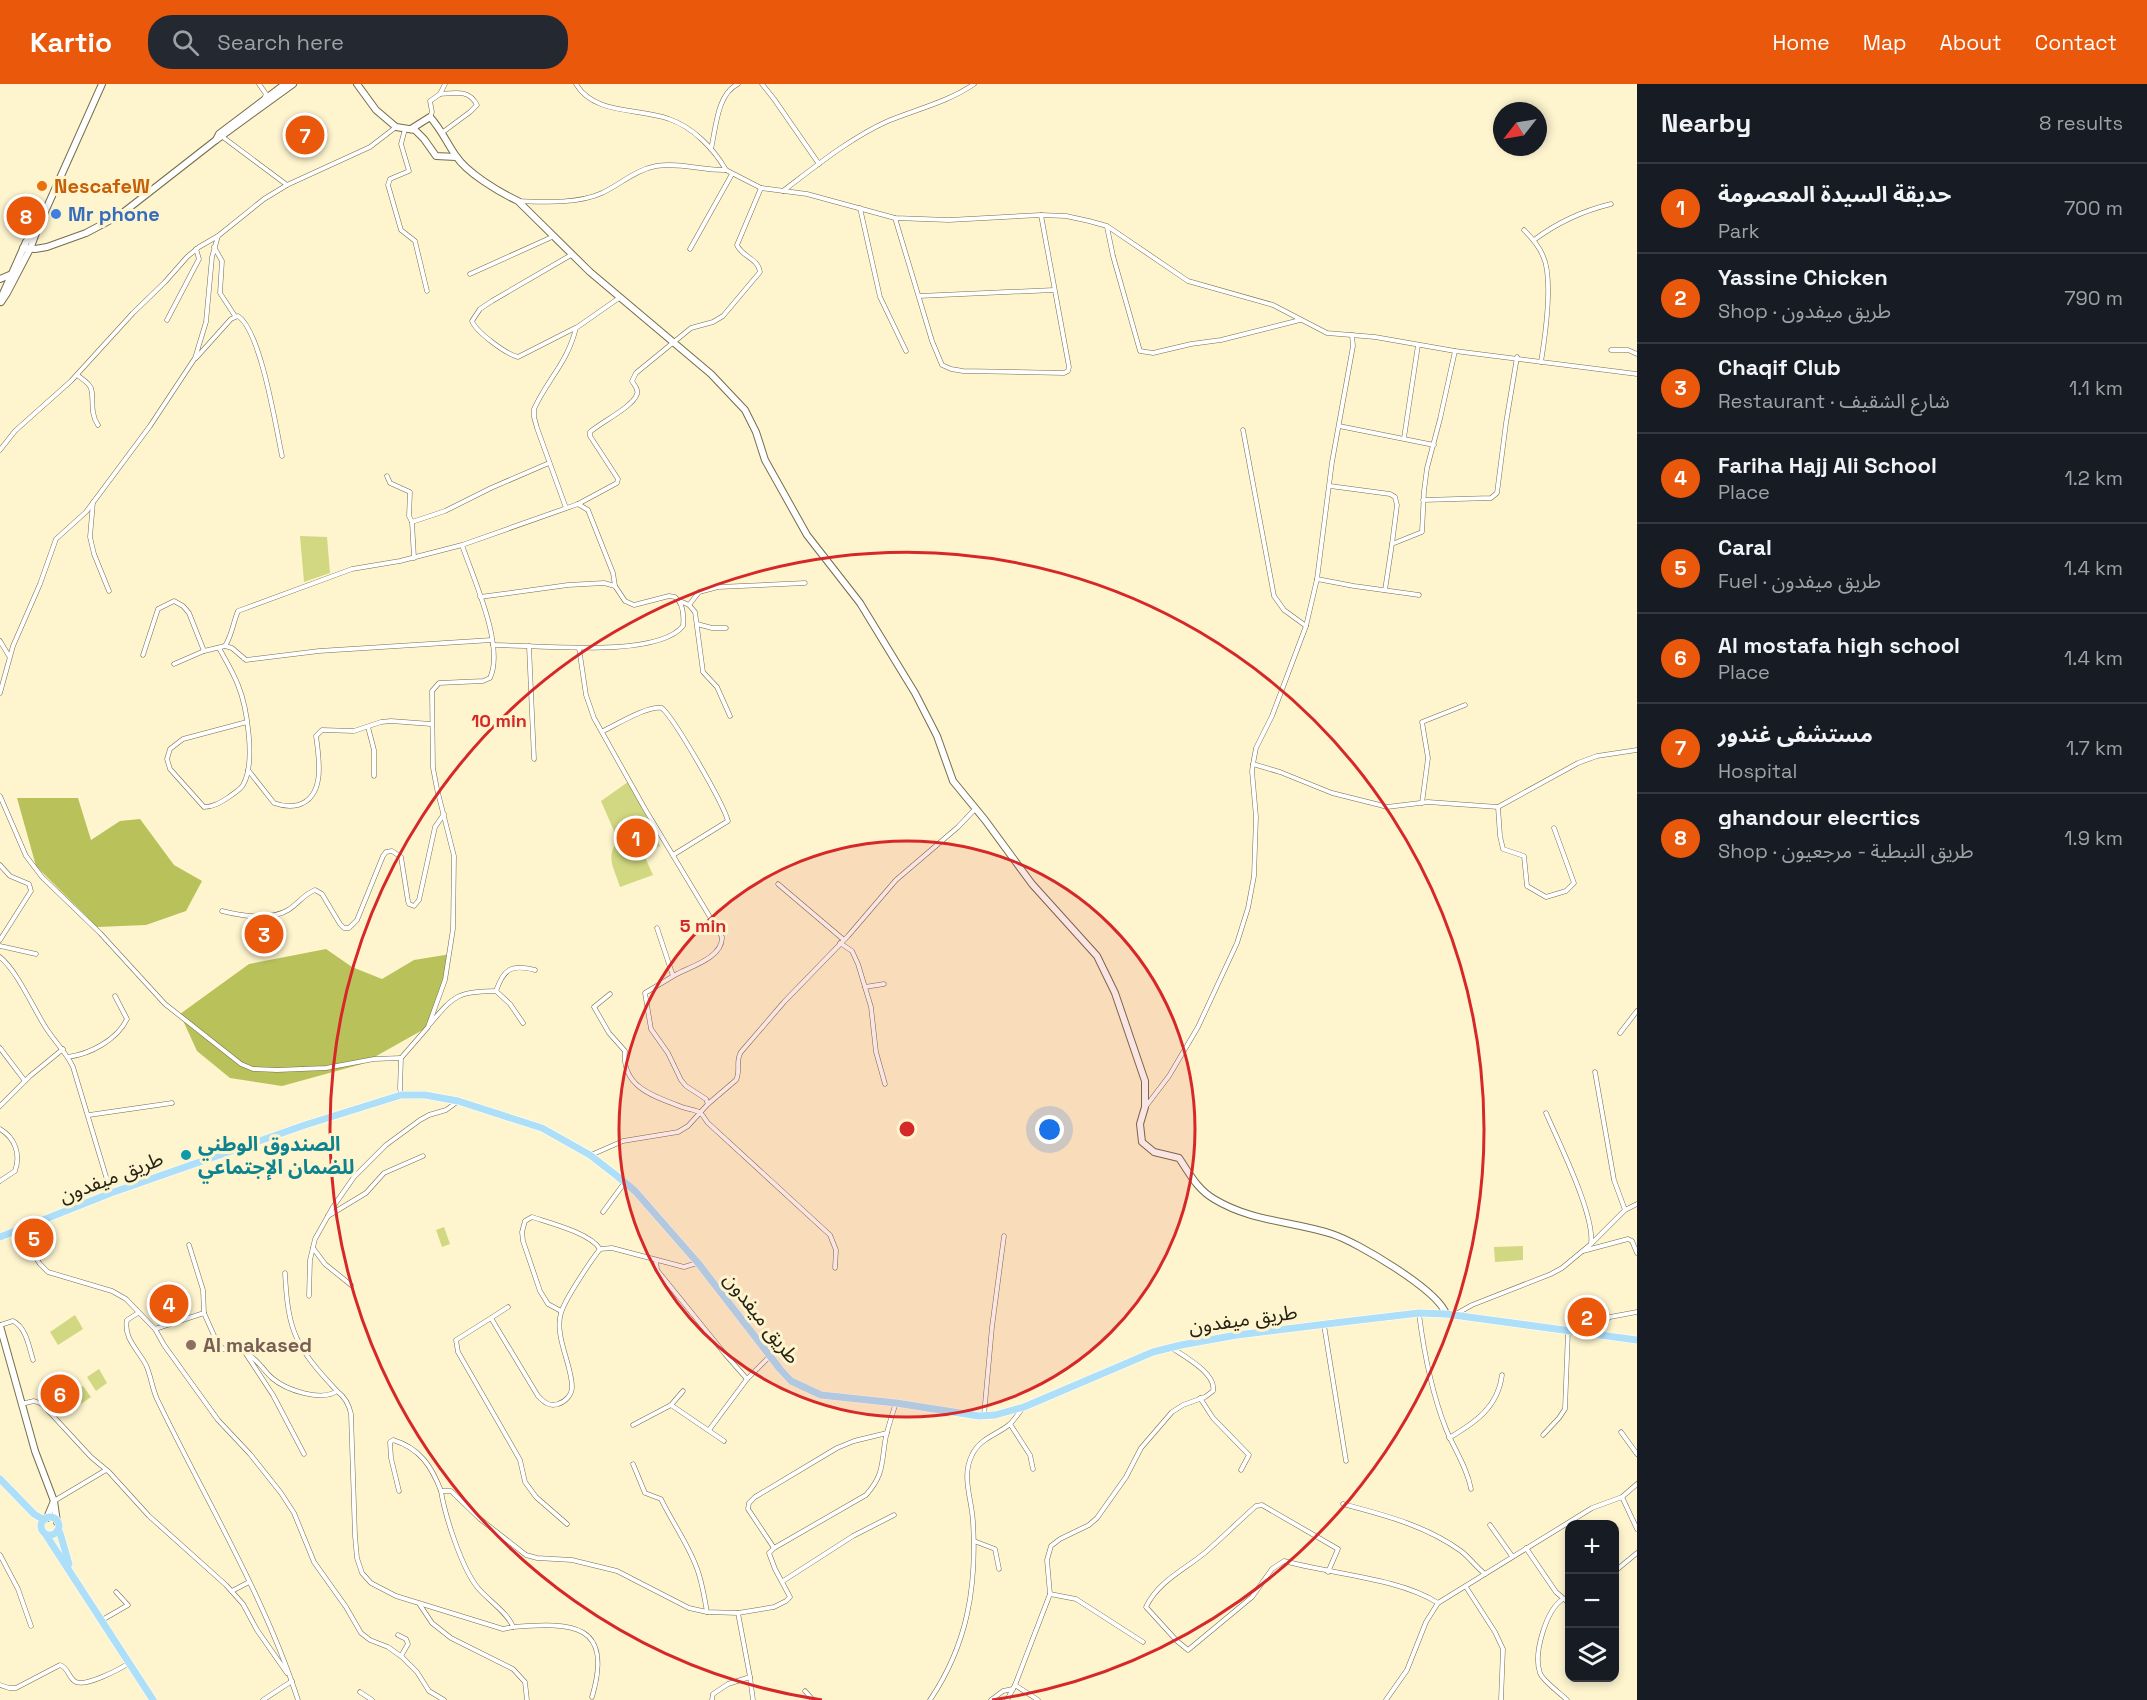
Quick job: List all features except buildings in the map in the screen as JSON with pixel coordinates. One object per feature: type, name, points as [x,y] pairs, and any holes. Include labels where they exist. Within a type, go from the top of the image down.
[{"type":"main road","name":"طريق ميفدون","points":[[0,1237],[111,1193],[305,1125],[401,1095],[424,1095],[458,1101],[542,1128],[590,1155],[625,1182],[660,1219],[698,1263],[769,1357],[791,1381],[821,1395],[984,1416],[1024,1407],[1153,1352],[1171,1347],[1237,1335],[1419,1313],[1455,1314],[1637,1340]]},
{"type":"main road","points":[[0,1479],[46,1535],[153,1700]]},
{"type":"main road","points":[[15,1496],[34,1514],[45,1519],[53,1518],[57,1522],[57,1531],[60,1533],[71,1572]]},
{"type":"main road","points":[[41,1528],[45,1519]]},
{"type":"main road","points":[[46,1535],[52,1535],[57,1531]]},
{"type":"street","points":[[0,302],[39,225],[102,84]]},
{"type":"street","points":[[260,84],[269,98]]},
{"type":"street","points":[[27,249],[47,247],[86,233],[120,215],[285,84]]},
{"type":"street","points":[[269,98],[293,84]]},
{"type":"street","points":[[357,84],[372,107],[396,127],[415,130],[436,156],[456,157]]},
{"type":"street","points":[[427,291],[415,241],[401,230],[388,185],[390,179],[409,171],[401,144],[408,129],[430,117],[432,112],[430,101],[440,94],[445,84]]},
{"type":"street","points":[[576,84],[580,90],[599,103],[672,120],[711,148],[726,170],[761,188],[807,194],[895,218],[949,220],[1041,215],[1066,216],[1107,226],[1188,281],[1256,300],[1327,333],[1375,337],[1455,351],[1517,357],[1637,374]]},
{"type":"street","points":[[711,148],[723,100],[729,86],[738,84]]},
{"type":"street","points":[[762,84],[819,164]]},
{"type":"street","points":[[783,192],[819,164],[886,122],[951,98],[974,84]]},
{"type":"street","points":[[440,94],[458,92],[467,94],[477,105],[443,132]]},
{"type":"street","points":[[430,117],[443,132],[456,157],[484,180],[518,201],[571,255],[619,298],[674,342],[746,410],[765,460],[807,534],[860,603],[890,649],[937,736],[953,781],[976,808],[1032,884],[1097,956],[1114,993],[1145,1081],[1145,1107],[1140,1124],[1142,1142],[1154,1152],[1179,1158],[1190,1177],[1208,1195],[1241,1212],[1271,1221],[1326,1232],[1392,1266],[1439,1302],[1446,1314]]},
{"type":"street","points":[[0,450],[15,431],[77,375],[133,313],[196,249],[218,236],[255,205],[287,185],[370,147],[396,127]]},
{"type":"street","points":[[219,137],[287,185]]},
{"type":"street","points":[[518,201],[545,201],[592,196],[640,171],[657,166],[689,166],[726,170]]},
{"type":"street","points":[[690,249],[732,174]]},
{"type":"street","points":[[225,646],[231,637],[232,625],[238,611],[352,569],[414,558],[462,545],[578,504],[613,485],[618,480],[590,436],[590,432],[630,403],[638,393],[632,381],[633,376],[691,328],[713,322],[723,316],[758,275],[759,266],[740,251],[738,245],[761,188]]},
{"type":"street","points":[[1534,240],[1564,220],[1587,210],[1611,204]]},
{"type":"street","points":[[860,208],[880,297],[906,351]]},
{"type":"street","points":[[895,218],[940,361],[946,367],[963,371],[1064,373],[1069,367],[1041,215]]},
{"type":"street","points":[[1107,226],[1113,256],[1140,351],[1153,353],[1221,340],[1301,320]]},
{"type":"street","points":[[1524,230],[1534,240],[1544,257],[1547,270],[1548,323],[1541,362]]},
{"type":"street","points":[[195,358],[206,322],[214,247],[218,236]]},
{"type":"street","points":[[470,274],[552,237]]},
{"type":"street","points":[[214,247],[222,261],[221,297],[235,316],[241,318],[247,325],[258,353],[269,392],[282,456]]},
{"type":"street","points":[[167,320],[199,259],[196,249]]},
{"type":"street","points":[[571,255],[492,301],[475,315],[472,321],[476,329],[518,357],[576,328],[619,298]]},
{"type":"street","points":[[0,281],[14,276]]},
{"type":"street","points":[[918,296],[1054,290]]},
{"type":"street","points":[[0,693],[10,656],[40,585],[56,539],[82,517],[150,426],[195,358],[235,316]]},
{"type":"street","points":[[566,508],[534,417],[534,409],[564,361],[572,345],[576,328]]},
{"type":"street","points":[[1145,1107],[1168,1076],[1198,1028],[1237,944],[1246,915],[1254,876],[1256,817],[1253,764],[1256,748],[1272,716],[1306,626],[1317,579],[1332,462],[1353,346],[1352,335]]},
{"type":"street","points":[[1404,438],[1418,345]]},
{"type":"street","points":[[1611,350],[1628,350],[1637,354]]},
{"type":"street","points":[[1392,544],[1422,534],[1427,468],[1455,351]]},
{"type":"street","points":[[1423,500],[1491,498],[1497,494],[1517,357]]},
{"type":"street","points":[[77,375],[89,384],[92,390],[92,413],[98,424]]},
{"type":"street","points":[[1339,426],[1434,445]]},
{"type":"street","points":[[1243,430],[1274,596],[1284,610],[1306,626]]},
{"type":"street","points":[[412,522],[445,511],[549,463]]},
{"type":"street","points":[[387,476],[394,486],[410,492],[414,558]]},
{"type":"street","points":[[1330,486],[1390,494],[1395,497],[1397,505],[1385,590]]},
{"type":"street","points":[[93,501],[90,537],[94,554],[109,591]]},
{"type":"street","points":[[578,504],[588,510],[613,573],[615,586],[625,601],[634,605],[669,596],[675,597],[695,612],[703,672],[717,687],[730,716]]},
{"type":"street","points":[[428,1026],[445,980],[453,930],[454,855],[433,768],[431,724],[433,687],[442,682],[483,681],[490,678],[492,673],[493,642],[462,545]]},
{"type":"street","points":[[1317,579],[1419,595]]},
{"type":"street","points":[[480,597],[568,585],[604,583],[615,586]]},
{"type":"street","points":[[688,605],[699,592],[718,587],[805,583]]},
{"type":"street","points":[[143,655],[158,609],[174,600],[189,613],[204,651]]},
{"type":"street","points":[[174,664],[204,651],[225,646],[232,648],[246,660],[319,651],[493,642],[579,648],[630,646],[675,633],[683,626],[680,601]]},
{"type":"street","points":[[696,623],[712,628],[726,628]]},
{"type":"street","points":[[0,641],[10,656]]},
{"type":"street","points":[[529,645],[534,759]]},
{"type":"street","points":[[219,648],[238,685],[247,722],[248,770],[244,783],[237,791],[216,805],[204,807],[189,793],[170,769],[167,759],[170,749],[183,739],[247,722]]},
{"type":"street","points":[[579,648],[582,681],[594,718],[645,809],[722,937],[723,942],[719,949],[707,958],[645,993],[651,1029],[668,1053],[681,1080],[706,1099],[708,1104]]},
{"type":"street","points":[[1422,803],[1428,758],[1422,722],[1465,705]]},
{"type":"street","points":[[603,731],[646,711],[660,708],[671,719],[701,768],[728,821],[673,855]]},
{"type":"street","points":[[248,770],[274,803],[280,806],[298,805],[311,797],[318,782],[320,764],[316,736],[319,733],[328,729],[354,731],[391,721],[431,724]]},
{"type":"street","points":[[368,727],[374,750],[374,776]]},
{"type":"street","points":[[1253,764],[1332,793],[1380,806],[1422,803],[1498,807],[1578,763],[1597,756],[1637,750]]},
{"type":"street","points":[[0,796],[26,856],[42,877],[100,933],[165,1004],[241,1064],[253,1068],[277,1070],[326,1068],[374,1059],[401,1058]]},
{"type":"street","points":[[1498,807],[1503,849],[1524,856],[1527,886],[1546,897],[1566,891],[1574,883],[1554,828]]},
{"type":"street","points":[[590,1155],[623,1141],[678,1132],[688,1126],[708,1104],[736,1080],[738,1058],[741,1052],[784,1002],[896,880],[958,827],[976,808]]},
{"type":"street","points":[[222,911],[260,916],[281,913],[315,890],[322,894],[339,924],[344,928],[349,928],[357,920],[382,856],[392,850],[401,856],[408,901],[414,906],[419,900],[435,827],[444,814]]},
{"type":"street","points":[[0,866],[10,876],[29,884],[31,891],[0,940]]},
{"type":"street","points":[[778,884],[852,951],[871,1007],[876,1052],[885,1084]]},
{"type":"street","points":[[657,928],[674,976]]},
{"type":"street","points":[[0,946],[36,954]]},
{"type":"street","points":[[0,957],[9,966],[50,1034],[68,1057],[79,1082],[111,1193]]},
{"type":"street","points":[[496,991],[501,977],[511,969],[535,970]]},
{"type":"street","points":[[866,987],[884,984]]},
{"type":"street","points":[[401,1095],[401,1058],[449,1002],[461,994],[496,991],[510,1004],[523,1023]]},
{"type":"street","points":[[610,994],[594,1006],[609,1034],[625,1051],[624,1067],[635,1084],[649,1092],[700,1112],[708,1123],[830,1235],[836,1250],[835,1268]]},
{"type":"street","points":[[68,1057],[92,1051],[113,1036],[124,1024],[126,1014],[115,996]]},
{"type":"street","points":[[1620,1033],[1637,1011]]},
{"type":"street","points":[[0,1048],[25,1081]]},
{"type":"street","points":[[0,1106],[25,1081],[63,1050]]},
{"type":"street","points":[[1595,1072],[1614,1180],[1625,1210]]},
{"type":"street","points":[[309,1296],[312,1248],[328,1217],[354,1178],[386,1145],[420,1120],[446,1110],[458,1101]]},
{"type":"street","points":[[89,1115],[172,1103]]},
{"type":"street","points":[[1546,1113],[1568,1163],[1593,1233],[1591,1245]]},
{"type":"street","points":[[0,1129],[13,1138],[17,1156],[15,1171],[0,1181]]},
{"type":"street","points":[[328,1217],[366,1193],[384,1173],[423,1156]]},
{"type":"street","points":[[603,1212],[625,1182]]},
{"type":"street","points":[[1455,1314],[1562,1268],[1591,1245],[1625,1210],[1637,1204]]},
{"type":"street","points":[[561,1311],[548,1304],[540,1291],[523,1241],[522,1232],[525,1221],[532,1217],[548,1222],[595,1242],[600,1249]]},
{"type":"street","points":[[18,1231],[48,1272],[112,1291],[126,1299],[155,1329],[218,1420],[250,1454],[281,1493],[294,1513],[314,1562],[362,1633],[370,1641],[388,1647],[401,1656],[417,1672],[429,1691],[444,1700]]},
{"type":"street","points":[[984,1416],[992,1327],[1004,1236]]},
{"type":"street","points":[[1582,1252],[1628,1239],[1632,1241],[1637,1253]]},
{"type":"street","points":[[189,1245],[203,1290],[204,1313],[216,1340],[223,1349],[245,1352],[254,1358],[274,1380],[283,1385],[319,1396],[327,1396],[337,1391]]},
{"type":"street","points":[[312,1248],[325,1264],[351,1285]]},
{"type":"street","points":[[600,1249],[612,1248],[684,1267],[698,1263]]},
{"type":"street","points":[[490,1318],[538,1396],[545,1404],[561,1403],[567,1398],[572,1386],[564,1352],[560,1324],[561,1311],[600,1249]]},
{"type":"street","points":[[656,1260],[657,1270],[747,1379]]},
{"type":"street","points":[[285,1273],[287,1306],[296,1339],[312,1364],[345,1399],[351,1414],[355,1536],[359,1567],[366,1578],[377,1587],[420,1604],[503,1629],[564,1625],[585,1632],[593,1641],[597,1651],[597,1669],[592,1697]]},
{"type":"street","points":[[508,1307],[458,1338],[456,1347],[520,1460],[525,1482],[536,1497],[567,1524]]},
{"type":"street","points":[[1587,1333],[1610,1317],[1637,1312]]},
{"type":"street","points":[[138,1313],[127,1320],[126,1330],[145,1362],[157,1400],[249,1582],[290,1676],[298,1700]]},
{"type":"street","points":[[155,1329],[197,1313],[204,1313]]},
{"type":"street","points":[[1419,1313],[1428,1374],[1449,1438],[1469,1474],[1471,1489]]},
{"type":"street","points":[[33,1360],[28,1342],[17,1324],[13,1322],[0,1326],[35,1451],[54,1501],[57,1522]]},
{"type":"street","points":[[1324,1324],[1346,1461]]},
{"type":"street","points":[[1543,1435],[1565,1408],[1568,1331]]},
{"type":"street","points":[[1007,1700],[1050,1594],[1047,1560],[1051,1546],[1059,1539],[1089,1525],[1097,1518],[1126,1477],[1141,1448],[1172,1412],[1213,1391],[1214,1383],[1198,1366],[1171,1347]]},
{"type":"street","points":[[245,1352],[273,1395],[304,1454]]},
{"type":"street","points":[[709,1430],[747,1379],[769,1357]]},
{"type":"street","points":[[1449,1438],[1492,1406],[1499,1391],[1502,1375]]},
{"type":"street","points":[[633,1425],[671,1405],[683,1391]]},
{"type":"street","points":[[1200,1398],[1214,1418],[1250,1455],[1241,1470]]},
{"type":"street","points":[[21,1404],[34,1401],[42,1404],[149,1516],[232,1591],[290,1676]]},
{"type":"street","points":[[441,1491],[451,1491],[480,1519],[526,1555],[572,1560],[617,1572],[677,1603],[696,1610],[738,1613],[774,1607],[790,1597],[769,1552],[866,1495],[876,1484],[884,1460],[887,1433],[896,1403]]},
{"type":"street","points":[[671,1405],[724,1442]]},
{"type":"street","points":[[930,1700],[957,1651],[968,1618],[974,1541],[973,1519],[968,1496],[969,1463],[978,1445],[1010,1424],[1024,1407]]},
{"type":"street","points":[[1010,1424],[1030,1455],[1033,1469]]},
{"type":"street","points":[[1621,1432],[1637,1454]]},
{"type":"street","points":[[774,1548],[748,1509],[749,1503],[755,1497],[837,1448],[854,1441],[887,1433]]},
{"type":"street","points":[[399,1491],[390,1452],[390,1442],[393,1440],[423,1457],[433,1470],[455,1539],[474,1582],[511,1620],[513,1627]]},
{"type":"street","points":[[633,1464],[645,1493],[661,1499],[671,1520],[685,1540],[699,1574],[707,1612]]},
{"type":"street","points":[[45,1519],[54,1501],[106,1470]]},
{"type":"street","points":[[1386,1700],[1407,1670],[1426,1622],[1438,1603],[1592,1508],[1622,1497],[1635,1486]]},
{"type":"street","points":[[1622,1497],[1637,1529]]},
{"type":"street","points":[[1343,1504],[1395,1518],[1432,1533],[1467,1556],[1485,1574]]},
{"type":"street","points":[[1328,1572],[1338,1550],[1262,1505],[1256,1506],[1206,1551],[1160,1586],[1151,1596],[1146,1607],[1188,1650],[1252,1597],[1279,1563],[1284,1561],[1328,1572],[1368,1579],[1424,1594],[1438,1603]]},
{"type":"street","points":[[783,1581],[854,1536],[894,1515]]},
{"type":"street","points":[[1490,1525],[1512,1556]]},
{"type":"street","points":[[974,1541],[995,1549],[999,1569]]},
{"type":"street","points":[[1526,1548],[1563,1599],[1552,1611],[1544,1628],[1538,1658],[1539,1673],[1542,1678],[1567,1700]]},
{"type":"street","points":[[1619,1568],[1637,1553]]},
{"type":"street","points":[[0,1555],[18,1589],[31,1626]]},
{"type":"street","points":[[232,1591],[249,1582]]},
{"type":"street","points":[[1466,1587],[1495,1632],[1503,1650],[1501,1700]]},
{"type":"street","points":[[101,1620],[128,1605],[116,1592]]},
{"type":"street","points":[[1050,1594],[1076,1599],[1143,1642]]},
{"type":"street","points":[[420,1604],[432,1623],[451,1638],[513,1670],[525,1682],[526,1700]]},
{"type":"street","points":[[738,1613],[753,1700]]},
{"type":"street","points":[[398,1635],[408,1644],[401,1656]]},
{"type":"street","points":[[0,1685],[9,1689],[16,1688],[60,1665],[66,1668],[74,1681],[80,1683],[107,1676],[129,1663]]},
{"type":"street","points":[[712,1700],[713,1694],[722,1686],[750,1677]]},
{"type":"street","points":[[263,1700],[292,1681]]},
{"type":"street","points":[[991,1700],[1003,1691],[1014,1687],[1038,1700]]},
{"type":"street","points":[[805,1691],[813,1700]]},
{"type":"street","points":[[360,1692],[372,1700]]},
{"type":"green space","points":[[300,536],[327,537],[330,573],[304,582]]},
{"type":"green space","points":[[628,782],[660,846],[644,855],[653,875],[620,887],[611,855],[615,845],[614,831],[601,801]]},
{"type":"green space","points":[[17,798],[78,798],[91,840],[120,821],[140,819],[174,865],[202,881],[186,911],[146,925],[97,927],[36,866]]},
{"type":"green space","points":[[326,949],[352,967],[382,979],[414,960],[451,954],[428,1027],[362,1064],[282,1086],[230,1078],[197,1051],[180,1014],[249,964]]},
{"type":"green space","points":[[444,1227],[450,1244],[442,1247],[436,1230]]},
{"type":"green space","points":[[1523,1246],[1523,1260],[1495,1262],[1494,1247]]},
{"type":"green space","points":[[75,1315],[83,1329],[58,1345],[50,1332]]},
{"type":"green space","points":[[99,1369],[107,1383],[96,1391],[87,1377]]},
{"type":"green space","points":[[83,1386],[91,1397],[78,1406],[70,1395]]},
{"type":"place","name":"مستشفى غندور","points":[[305,135]]},
{"type":"place","name":"NescafeW","points":[[42,186]]},
{"type":"place","name":"Mr phone","points":[[56,214]]},
{"type":"place","name":"ghandour elecrtics","points":[[26,216]]},
{"type":"place","name":"حديقة السيدة المعصومة","points":[[636,838]]},
{"type":"place","name":"Chaqif Club","points":[[264,934]]},
{"type":"place","name":"الصندوق الوطني للضمان الإجتماعي","points":[[186,1155]]},
{"type":"place","name":"Caral","points":[[34,1238]]},
{"type":"place","name":"Fariha Hajj Ali School","points":[[169,1304]]},
{"type":"place","name":"Yassine Chicken","points":[[1587,1317]]},
{"type":"place","name":"Al makased","points":[[191,1345]]},
{"type":"place","name":"Al mostafa high school","points":[[60,1394]]}]
